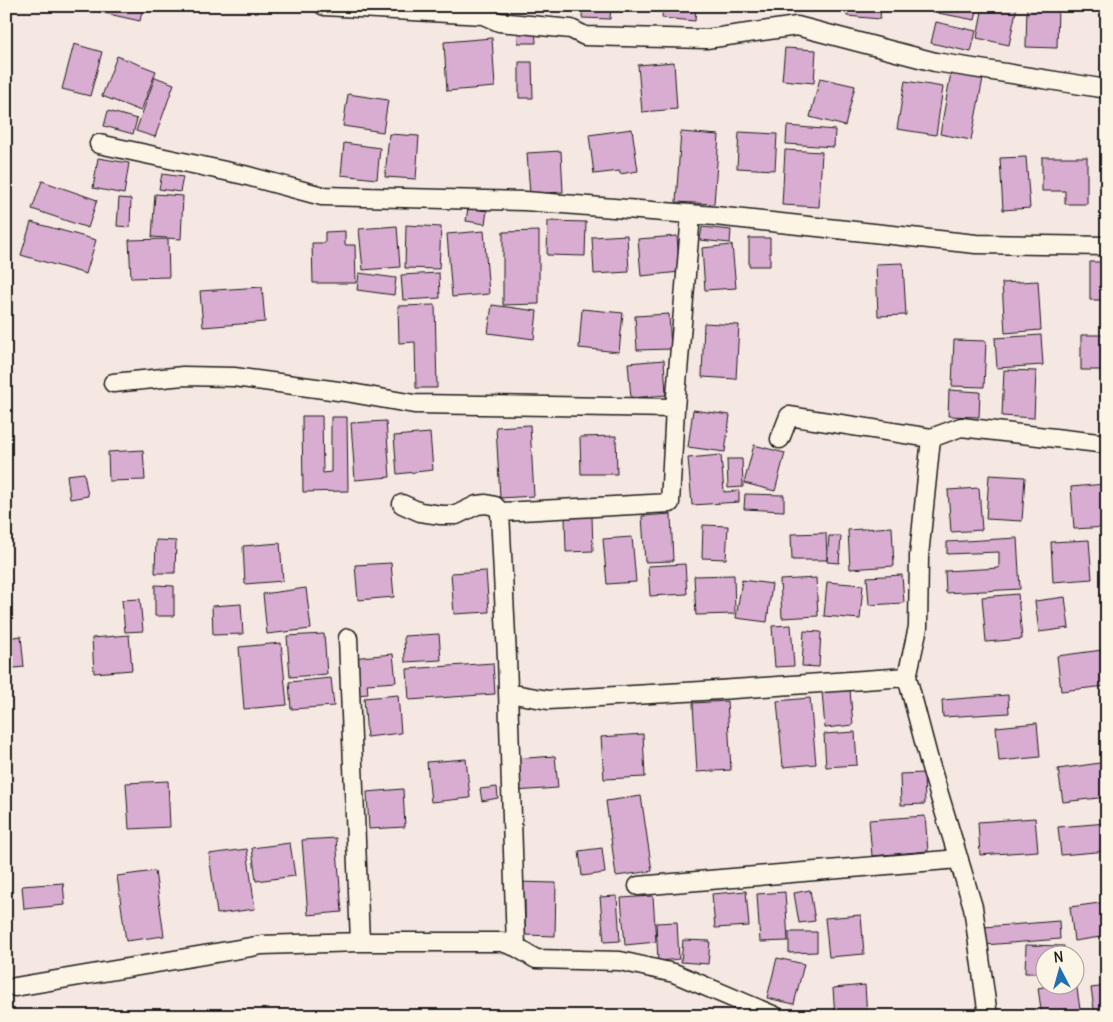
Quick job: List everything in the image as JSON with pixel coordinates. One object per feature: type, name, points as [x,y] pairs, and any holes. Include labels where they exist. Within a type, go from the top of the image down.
[{"type":"street","points":[[324,6],[483,16],[499,22],[570,29],[585,36],[706,40],[797,26],[935,62],[1107,90]]},
{"type":"street","points":[[99,144],[244,175],[322,196],[525,201],[692,214],[976,244],[1107,246]]},
{"type":"street","points":[[500,512],[670,503],[675,408],[692,214]]},
{"type":"street","points":[[113,383],[182,376],[234,377],[346,392],[414,404],[675,408]]},
{"type":"street","points":[[780,439],[789,416],[931,438],[961,427],[1107,444]]},
{"type":"street","points":[[931,438],[919,556],[918,627],[907,677],[930,764],[973,907],[988,1016]]},
{"type":"street","points":[[402,504],[420,512],[441,515],[456,515],[478,505],[486,504],[495,506],[500,512],[516,947]]},
{"type":"street","points":[[348,638],[360,942]]},
{"type":"street","points":[[508,693],[548,700],[907,677]]},
{"type":"street","points":[[638,886],[959,859]]},
{"type":"street","points":[[15,987],[262,945],[360,942],[502,942],[516,947],[536,959],[620,961],[674,973],[775,1016]]},
{"type":"building","points":[[96,6],[143,6],[140,21],[95,11]]},
{"type":"building","points":[[583,6],[611,6],[610,19],[582,18]]},
{"type":"building","points":[[663,6],[696,6],[695,21],[662,18]]},
{"type":"building","points":[[712,6],[737,6],[736,11]]},
{"type":"building","points":[[847,6],[881,6],[880,19],[847,16]]},
{"type":"building","points":[[900,6],[934,6],[933,12]]},
{"type":"building","points":[[940,6],[978,6],[975,20],[938,13]]},
{"type":"building","points":[[983,6],[1017,6],[1009,45],[977,38]]},
{"type":"building","points":[[1027,6],[1058,6],[1057,48],[1026,47]]},
{"type":"building","points":[[936,22],[976,31],[971,52],[931,43]]},
{"type":"building","points":[[517,26],[535,26],[536,43],[518,43]]},
{"type":"building","points":[[492,38],[495,87],[447,91],[444,42]]},
{"type":"building","points":[[74,44],[102,52],[90,96],[62,89]]},
{"type":"building","points":[[785,48],[816,50],[814,83],[782,80]]},
{"type":"building","points":[[117,56],[156,71],[141,111],[102,96]]},
{"type":"building","points":[[519,62],[532,62],[533,98],[519,98]]},
{"type":"building","points":[[674,62],[677,109],[642,112],[638,65]]},
{"type":"building","points":[[952,67],[984,73],[971,140],[940,134]]},
{"type":"building","points":[[155,77],[174,84],[155,137],[136,131]]},
{"type":"building","points":[[820,78],[855,86],[845,126],[810,117]]},
{"type":"building","points":[[905,81],[943,87],[936,135],[897,129]]},
{"type":"building","points":[[348,94],[388,100],[383,132],[343,126]]},
{"type":"building","points":[[108,111],[137,119],[133,134],[104,126]]},
{"type":"building","points":[[787,126],[835,130],[834,147],[786,144]]},
{"type":"building","points":[[632,129],[638,171],[620,174],[620,171],[594,174],[589,135]]},
{"type":"building","points":[[681,132],[719,135],[714,204],[676,202]]},
{"type":"building","points":[[739,132],[777,134],[775,170],[737,168]]},
{"type":"building","points":[[389,134],[419,136],[416,179],[385,177]]},
{"type":"building","points":[[344,143],[380,148],[377,179],[341,175]]},
{"type":"building","points":[[785,150],[822,152],[819,207],[782,205]]},
{"type":"building","points":[[561,151],[563,192],[530,194],[527,153]]},
{"type":"building","points":[[1026,157],[1030,208],[1003,210],[1000,158]]},
{"type":"building","points":[[1042,157],[1087,157],[1087,204],[1065,204],[1065,191],[1042,191]]},
{"type":"building","points":[[98,158],[129,163],[124,194],[93,188]]},
{"type":"building","points":[[162,174],[183,177],[180,192],[159,189]]},
{"type":"building","points":[[42,181],[97,200],[88,228],[32,209]]},
{"type":"building","points":[[155,194],[183,196],[181,239],[152,237]]},
{"type":"building","points":[[119,198],[131,199],[130,227],[117,226]]},
{"type":"building","points":[[468,208],[487,211],[485,224],[466,221]]},
{"type":"building","points":[[548,221],[586,222],[585,256],[547,255]]},
{"type":"building","points":[[31,222],[96,240],[86,274],[21,255]]},
{"type":"building","points":[[406,225],[441,227],[439,269],[405,268]]},
{"type":"building","points":[[397,226],[400,267],[363,270],[359,229]]},
{"type":"building","points":[[702,227],[731,230],[730,243],[700,240]]},
{"type":"building","points":[[345,231],[345,245],[355,245],[356,283],[313,283],[312,243],[325,243],[325,232]]},
{"type":"building","points":[[484,231],[489,294],[452,297],[447,234]]},
{"type":"building","points":[[539,231],[539,304],[503,305],[503,232]]},
{"type":"building","points":[[627,235],[629,272],[594,274],[592,237]]},
{"type":"building","points":[[677,236],[680,272],[641,276],[638,239]]},
{"type":"building","points":[[749,238],[770,238],[770,266],[749,266]]},
{"type":"building","points":[[168,239],[169,277],[131,278],[129,240]]},
{"type":"building","points":[[732,245],[736,288],[705,290],[702,248]]},
{"type":"building","points":[[1090,262],[1107,262],[1107,300],[1090,300]]},
{"type":"building","points":[[903,263],[906,315],[878,316],[876,264]]},
{"type":"building","points":[[359,273],[396,278],[394,295],[357,290]]},
{"type":"building","points":[[439,273],[440,298],[403,300],[401,275]]},
{"type":"building","points":[[1038,281],[1041,330],[1005,333],[1002,283]]},
{"type":"building","points":[[262,287],[265,322],[203,327],[200,291]]},
{"type":"building","points":[[435,305],[437,388],[416,388],[415,342],[399,343],[398,306]]},
{"type":"building","points":[[492,305],[537,311],[534,339],[488,333]]},
{"type":"building","points":[[582,309],[623,313],[619,352],[579,348]]},
{"type":"building","points":[[669,314],[671,349],[637,350],[635,316]]},
{"type":"building","points":[[704,323],[739,325],[736,379],[702,377]]},
{"type":"building","points":[[1041,335],[1043,365],[997,368],[995,338]]},
{"type":"building","points":[[1081,335],[1107,335],[1107,370],[1081,370]]},
{"type":"building","points":[[954,340],[986,341],[984,387],[952,386]]},
{"type":"building","points":[[664,360],[666,395],[631,398],[628,363]]},
{"type":"building","points":[[1004,370],[1036,371],[1034,418],[1002,416]]},
{"type":"building","points":[[949,390],[980,392],[979,417],[948,416]]},
{"type":"building","points":[[693,410],[730,415],[725,452],[688,447]]},
{"type":"building","points":[[302,416],[322,416],[323,473],[331,472],[331,417],[347,417],[348,491],[303,492]]},
{"type":"building","points":[[386,421],[390,477],[355,480],[351,423]]},
{"type":"building","points":[[530,425],[534,496],[500,498],[496,427]]},
{"type":"building","points":[[430,433],[433,470],[397,474],[394,436]]},
{"type":"building","points":[[616,436],[617,474],[581,474],[580,437]]},
{"type":"building","points":[[754,445],[785,453],[775,491],[744,483]]},
{"type":"building","points":[[143,450],[145,480],[109,481],[108,452]]},
{"type":"building","points":[[721,455],[724,492],[739,491],[739,502],[692,505],[688,458]]},
{"type":"building","points":[[727,459],[742,459],[743,487],[728,488]]},
{"type":"building","points":[[84,473],[88,496],[70,499],[67,475]]},
{"type":"building","points":[[989,475],[1025,477],[1022,521],[986,519]]},
{"type":"building","points":[[1105,484],[1107,527],[1074,529],[1071,487]]},
{"type":"building","points":[[979,488],[982,530],[951,532],[948,490]]},
{"type":"building","points":[[745,494],[784,495],[784,511],[744,509]]},
{"type":"building","points":[[671,514],[673,561],[645,562],[642,516]]},
{"type":"building","points":[[592,516],[593,551],[566,552],[565,517]]},
{"type":"building","points":[[703,525],[728,526],[726,559],[702,558]]},
{"type":"building","points":[[892,527],[894,566],[850,569],[848,530]]},
{"type":"building","points":[[826,533],[827,560],[792,560],[791,534]]},
{"type":"building","points":[[829,536],[841,536],[839,563],[827,562]]},
{"type":"building","points":[[632,537],[636,582],[607,584],[603,539]]},
{"type":"building","points":[[1017,538],[1020,589],[946,593],[945,571],[999,568],[999,552],[947,554],[947,542]]},
{"type":"building","points":[[156,540],[176,541],[175,573],[155,573]]},
{"type":"building","points":[[1089,540],[1092,579],[1053,582],[1051,542]]},
{"type":"building","points":[[280,543],[283,581],[245,584],[243,546]]},
{"type":"building","points":[[391,563],[394,597],[358,600],[355,565]]},
{"type":"building","points":[[685,564],[687,594],[650,596],[648,566]]},
{"type":"building","points":[[486,571],[489,612],[454,614],[451,573]]},
{"type":"building","points":[[734,575],[735,614],[696,615],[694,576]]},
{"type":"building","points":[[902,575],[904,603],[869,605],[867,577]]},
{"type":"building","points":[[816,578],[818,616],[782,618],[780,580]]},
{"type":"building","points":[[742,580],[772,584],[767,622],[736,618]]},
{"type":"building","points":[[827,582],[863,585],[860,619],[824,616]]},
{"type":"building","points":[[155,585],[174,586],[174,616],[155,616]]},
{"type":"building","points":[[306,588],[311,629],[267,634],[263,594]]},
{"type":"building","points":[[1018,594],[1022,639],[986,642],[982,597]]},
{"type":"building","points":[[1065,597],[1069,628],[1039,632],[1035,601]]},
{"type":"building","points":[[140,599],[143,631],[125,632],[122,600]]},
{"type":"building","points":[[241,604],[243,634],[213,635],[212,606]]},
{"type":"building","points":[[791,625],[794,666],[775,667],[772,626]]},
{"type":"building","points":[[804,631],[821,632],[819,667],[802,666]]},
{"type":"building","points":[[324,634],[327,674],[290,677],[287,636]]},
{"type":"building","points":[[439,634],[441,660],[405,662],[404,636]]},
{"type":"building","points":[[129,635],[132,670],[94,673],[92,638]]},
{"type":"building","points":[[21,636],[24,667],[6,669],[6,638]]},
{"type":"building","points":[[281,643],[287,705],[244,709],[239,647]]},
{"type":"building","points":[[1102,650],[1106,686],[1061,691],[1057,656]]},
{"type":"building","points":[[393,654],[396,682],[367,684],[368,694],[354,695],[351,658]]},
{"type":"building","points":[[493,663],[495,694],[409,700],[407,669]]},
{"type":"building","points":[[331,678],[334,706],[291,709],[289,682]]},
{"type":"building","points":[[850,690],[853,725],[825,728],[822,692]]},
{"type":"building","points":[[398,695],[401,733],[367,737],[364,698]]},
{"type":"building","points":[[1008,695],[1009,713],[943,717],[942,700]]},
{"type":"building","points":[[810,698],[816,764],[783,767],[777,701]]},
{"type":"building","points":[[727,701],[731,770],[697,772],[693,703]]},
{"type":"building","points":[[1037,723],[1040,757],[999,761],[996,727]]},
{"type":"building","points":[[855,732],[857,765],[826,767],[824,734]]},
{"type":"building","points":[[643,734],[645,777],[604,779],[601,737]]},
{"type":"building","points":[[555,756],[558,788],[515,791],[513,759]]},
{"type":"building","points":[[466,759],[470,798],[431,802],[427,762]]},
{"type":"building","points":[[1107,762],[1107,797],[1063,802],[1058,769]]},
{"type":"building","points":[[924,773],[925,804],[901,805],[900,774]]},
{"type":"building","points":[[168,781],[170,827],[129,829],[126,783]]},
{"type":"building","points":[[497,787],[498,798],[482,801],[480,789]]},
{"type":"building","points":[[403,789],[405,827],[369,829],[367,792]]},
{"type":"building","points":[[641,796],[652,871],[616,876],[606,801]]},
{"type":"building","points":[[925,816],[928,851],[872,856],[869,820]]},
{"type":"building","points":[[1035,818],[1038,851],[980,855],[978,822]]},
{"type":"building","points":[[1107,823],[1107,851],[1061,855],[1058,827]]},
{"type":"building","points":[[336,838],[342,912],[308,915],[302,840]]},
{"type":"building","points":[[290,843],[295,876],[256,881],[252,848]]},
{"type":"building","points":[[602,848],[605,873],[582,876],[579,851]]},
{"type":"building","points":[[247,849],[255,909],[217,914],[209,854]]},
{"type":"building","points":[[155,871],[164,936],[126,941],[117,876]]},
{"type":"building","points":[[516,882],[556,883],[555,936],[525,935],[525,899],[516,899]]},
{"type":"building","points":[[63,883],[65,905],[24,909],[22,886]]},
{"type":"building","points":[[810,890],[815,921],[799,923],[794,893]]},
{"type":"building","points":[[746,891],[749,926],[715,928],[712,894]]},
{"type":"building","points":[[785,892],[788,941],[760,942],[757,894]]},
{"type":"building","points":[[617,896],[620,941],[604,942],[600,897]]},
{"type":"building","points":[[653,896],[656,942],[625,945],[621,898]]},
{"type":"building","points":[[1107,902],[1107,936],[1074,941],[1070,907]]},
{"type":"building","points":[[861,915],[864,954],[829,957],[825,918]]},
{"type":"building","points":[[1059,921],[1060,939],[985,945],[984,927]]},
{"type":"building","points":[[677,922],[679,959],[658,961],[656,923]]},
{"type":"building","points":[[789,932],[817,932],[817,952],[789,953]]},
{"type":"building","points":[[683,940],[710,941],[708,964],[681,962]]},
{"type":"building","points":[[1026,945],[1036,945],[1036,973],[1025,973]]},
{"type":"building","points":[[777,958],[804,964],[794,1004],[767,998]]},
{"type":"building","points":[[865,985],[867,1016],[835,1016],[833,988]]},
{"type":"building","points":[[1107,986],[1107,1016],[1095,1016],[1091,988]]},
{"type":"building","points":[[1039,994],[1078,994],[1081,1016],[1042,1016]]}]
